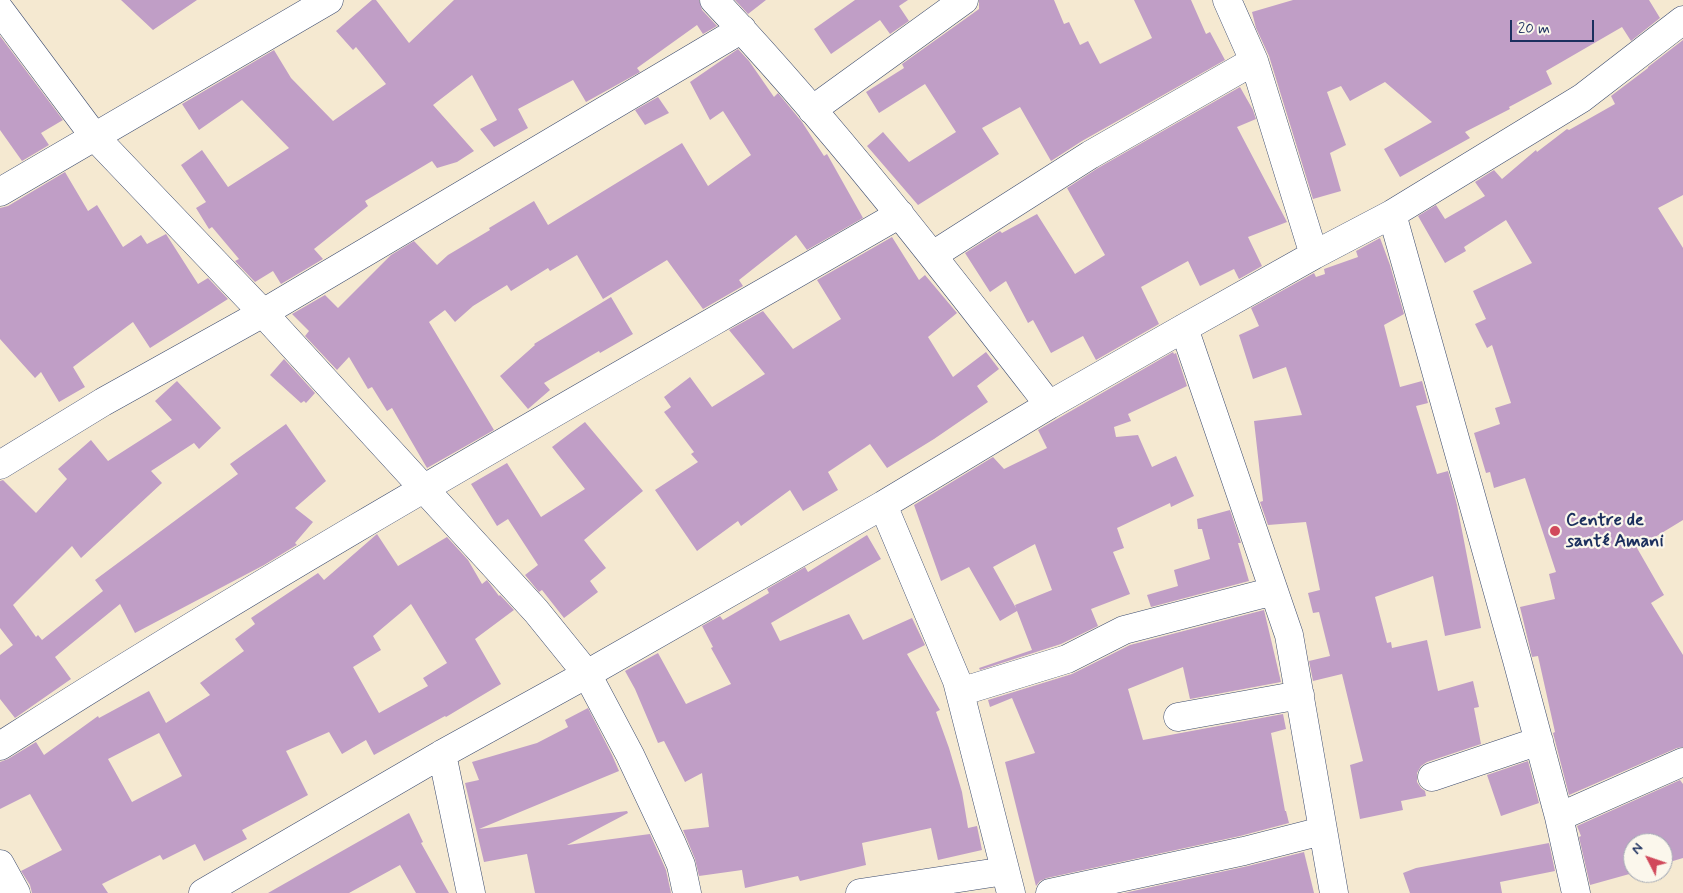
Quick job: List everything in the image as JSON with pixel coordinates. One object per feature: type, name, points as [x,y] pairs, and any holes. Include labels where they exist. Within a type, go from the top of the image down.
[{"type":"street","points":[[0,192],[329,0]]},
{"type":"street","points":[[714,0],[742,29],[900,214],[1050,406]]},
{"type":"street","points":[[812,110],[964,0]]},
{"type":"street","points":[[1227,0],[1254,61],[1314,256]]},
{"type":"street","points":[[1678,0],[1683,7]]},
{"type":"street","points":[[0,10],[94,136],[263,313],[536,611],[587,674],[630,755],[672,844],[681,865],[687,893]]},
{"type":"street","points":[[204,893],[442,754],[587,674],[883,505],[1184,328],[1392,214],[1582,98],[1683,20]]},
{"type":"street","points":[[0,465],[103,402],[263,313],[742,29]]},
{"type":"street","points":[[933,256],[1090,155],[1254,61]]},
{"type":"street","points":[[0,746],[106,678],[424,489],[900,214]]},
{"type":"street","points":[[1392,214],[1560,818],[1576,893]]},
{"type":"street","points":[[1184,328],[1289,635],[1334,893]]},
{"type":"street","points":[[860,893],[1008,882],[957,681],[883,505]]},
{"type":"street","points":[[960,692],[1067,659],[1124,630],[1274,591]]},
{"type":"street","points":[[1178,717],[1300,695]]},
{"type":"street","points":[[1432,777],[1539,741]]},
{"type":"street","points":[[442,754],[471,893]]},
{"type":"street","points":[[1560,818],[1683,762]]},
{"type":"street","points":[[1050,893],[1244,851],[1322,831]]},
{"type":"street","points":[[0,864],[16,893]]},
{"type":"building","points":[[121,0],[197,0],[153,30]]},
{"type":"building","points":[[372,0],[376,0],[409,43],[454,0],[699,0],[702,10],[717,26],[703,34],[697,25],[637,68],[640,72],[586,102],[573,80],[518,109],[528,128],[494,147],[480,129],[497,120],[472,75],[433,105],[474,151],[457,162],[437,168],[432,161],[365,201],[368,206],[314,249],[323,259],[281,284],[273,271],[255,282],[235,261],[239,259],[212,227],[209,229],[196,208],[206,202],[181,165],[202,150],[228,187],[289,148],[242,100],[199,130],[182,104],[274,50],[291,78],[333,121],[386,84],[356,47],[353,50],[336,31]]},
{"type":"building","points":[[735,0],[766,0],[748,14]]},
{"type":"building","points":[[855,0],[908,0],[899,6],[909,21],[890,34],[880,20],[831,54],[814,29]]},
{"type":"building","points":[[979,0],[1054,0],[1064,24],[1069,22],[1080,45],[1088,41],[1100,64],[1152,38],[1134,0],[1191,0],[1206,34],[1210,32],[1225,60],[1082,141],[1051,161],[1020,107],[982,128],[999,154],[918,205],[867,146],[883,132],[909,162],[956,132],[925,84],[879,113],[866,92],[904,68],[902,64],[979,9]]},
{"type":"building","points":[[1293,0],[1649,0],[1660,18],[1631,41],[1622,27],[1546,71],[1552,84],[1509,107],[1510,109],[1465,132],[1470,138],[1400,177],[1384,149],[1432,122],[1385,82],[1350,101],[1341,86],[1327,92],[1346,145],[1330,153],[1341,191],[1313,199],[1269,56],[1256,28],[1252,12]]},
{"type":"building","points":[[0,36],[63,120],[41,133],[49,145],[22,161],[0,130]]},
{"type":"building","points":[[1683,40],[1683,195],[1658,208],[1683,248],[1683,520],[1637,548],[1664,595],[1651,603],[1683,655],[1683,747],[1569,795],[1553,733],[1555,732],[1538,656],[1532,657],[1520,607],[1555,599],[1549,574],[1556,572],[1525,478],[1494,488],[1490,472],[1486,473],[1474,433],[1500,424],[1495,408],[1511,403],[1492,345],[1487,348],[1475,324],[1486,319],[1473,291],[1532,263],[1506,220],[1464,247],[1466,251],[1445,263],[1418,216],[1436,205],[1445,219],[1485,196],[1475,182],[1494,170],[1502,179],[1536,150],[1537,152],[1567,129],[1569,130],[1615,104],[1611,96]]},
{"type":"building","points":[[738,49],[749,61],[774,97],[778,93],[802,122],[824,156],[827,154],[863,218],[807,250],[796,235],[739,280],[743,286],[703,309],[667,260],[603,299],[577,255],[550,271],[548,268],[511,291],[507,285],[473,306],[455,322],[445,310],[429,322],[494,430],[427,468],[392,408],[387,411],[372,387],[368,389],[349,357],[337,370],[305,336],[309,331],[292,314],[325,295],[338,308],[391,255],[414,241],[437,265],[448,255],[534,201],[548,225],[682,143],[708,186],[751,155],[723,111],[710,120],[690,82]]},
{"type":"building","points":[[1240,87],[1256,119],[1237,127],[1287,222],[1248,237],[1262,266],[1239,279],[1234,269],[1200,286],[1188,261],[1141,287],[1159,324],[1096,360],[1083,336],[1051,353],[1033,320],[1028,323],[1006,281],[990,292],[965,253],[1000,231],[1002,233],[1037,214],[1075,274],[1105,255],[1067,188],[1098,168]]},
{"type":"building","points":[[658,97],[669,113],[645,125],[635,110]]},
{"type":"building","points":[[65,172],[88,211],[97,205],[123,247],[141,235],[147,244],[166,234],[198,284],[208,278],[228,299],[150,348],[133,322],[73,367],[85,387],[59,402],[41,372],[35,378],[0,339],[0,208],[8,206]]},
{"type":"building","points":[[892,237],[919,280],[925,275],[957,313],[928,337],[953,377],[986,352],[999,369],[977,386],[988,402],[887,468],[870,444],[828,472],[838,490],[803,511],[790,490],[741,526],[738,521],[697,551],[655,490],[698,462],[691,454],[694,452],[664,412],[671,407],[664,397],[690,377],[712,407],[765,374],[729,330],[763,311],[793,349],[841,319],[817,280]]},
{"type":"building","points":[[1380,238],[1404,314],[1384,325],[1400,387],[1422,381],[1428,403],[1416,406],[1437,474],[1448,471],[1457,505],[1481,628],[1445,636],[1433,576],[1375,597],[1387,643],[1391,642],[1392,648],[1427,640],[1438,691],[1473,681],[1479,707],[1474,708],[1481,744],[1427,762],[1421,766],[1417,773],[1417,782],[1425,791],[1426,796],[1401,801],[1403,810],[1360,819],[1350,765],[1363,761],[1342,674],[1313,681],[1309,661],[1330,656],[1319,612],[1313,613],[1308,593],[1320,590],[1306,522],[1268,525],[1260,502],[1263,501],[1254,421],[1302,415],[1286,367],[1253,379],[1239,335],[1259,326],[1251,308],[1314,273],[1316,277],[1325,274],[1324,269],[1358,257],[1356,251]]},
{"type":"building","points":[[611,297],[633,334],[600,353],[599,351],[544,383],[550,390],[528,409],[500,376],[534,344]]},
{"type":"building","points":[[1173,352],[1174,354],[1176,353],[1187,386],[1128,414],[1131,421],[1114,427],[1116,437],[1138,435],[1152,467],[1176,456],[1194,496],[1171,507],[1170,503],[1117,528],[1124,548],[1113,552],[1130,594],[1091,609],[1098,626],[1061,644],[980,670],[979,668],[1032,650],[1017,611],[1000,621],[969,567],[941,581],[914,505],[993,457],[1004,469],[1047,448],[1038,430]],"holes":[[[1035,544],[1052,590],[1015,605],[1016,608],[993,567]]]},
{"type":"building","points":[[284,359],[315,393],[306,403],[304,401],[301,403],[270,375]]},
{"type":"building","points":[[177,381],[221,428],[199,449],[194,443],[151,471],[162,483],[81,558],[72,546],[13,605],[36,637],[38,635],[42,640],[103,591],[95,580],[238,474],[230,464],[286,424],[326,481],[295,508],[313,522],[295,543],[297,545],[264,565],[135,633],[120,604],[55,657],[71,679],[15,718],[0,699],[0,655],[13,645],[0,628],[0,481],[3,480],[36,513],[67,479],[58,469],[91,440],[108,461],[172,420],[155,401]]},
{"type":"building","points":[[585,422],[643,491],[584,540],[606,568],[590,581],[598,592],[564,618],[542,590],[539,592],[525,575],[538,565],[508,519],[497,526],[471,484],[507,463],[541,517],[585,489],[552,447]]},
{"type":"building","points":[[1230,510],[1241,543],[1238,543],[1249,581],[1151,607],[1147,595],[1178,586],[1174,570],[1210,559],[1202,529],[1198,529],[1197,519]]},
{"type":"building","points":[[377,534],[398,566],[447,537],[468,560],[482,584],[487,580],[499,596],[514,610],[475,639],[501,684],[446,717],[374,755],[366,740],[342,754],[329,732],[286,751],[308,795],[242,830],[247,839],[204,861],[195,844],[163,860],[160,855],[102,884],[108,893],[32,893],[30,885],[21,871],[62,850],[30,794],[0,809],[0,762],[36,742],[44,755],[98,716],[99,718],[149,691],[166,723],[210,695],[200,683],[244,651],[235,639],[255,624],[251,618],[318,573],[324,580]],"holes":[[[411,604],[447,663],[423,678],[428,686],[379,713],[353,667],[381,650],[373,636]],[[159,733],[182,776],[132,802],[108,759]]]},
{"type":"building","points":[[867,535],[881,559],[771,623],[780,641],[849,614],[863,640],[912,618],[925,645],[907,654],[940,710],[936,712],[962,792],[968,828],[977,826],[982,850],[938,860],[931,828],[862,843],[866,865],[800,881],[798,876],[745,888],[742,870],[699,876],[695,859],[683,830],[709,827],[702,773],[685,782],[664,741],[658,743],[635,689],[625,671],[658,653],[686,704],[731,684],[711,648],[713,647],[702,626],[720,616],[723,620],[769,593],[767,589],[805,567],[808,572]]},
{"type":"building","points":[[1264,610],[1281,682],[1190,699],[1183,667],[1128,689],[1143,740],[1283,714],[1286,729],[1271,733],[1285,811],[1289,823],[1240,836],[1047,878],[1040,881],[1036,886],[1005,762],[1035,753],[1012,698],[990,707],[988,700],[1072,674],[1130,645]]},
{"type":"building","points":[[588,708],[619,771],[479,829],[627,811],[628,813],[567,845],[650,834],[666,870],[671,893],[535,893],[527,854],[484,862],[465,783],[479,780],[472,762],[537,743],[568,727],[565,720]]},
{"type":"building","points":[[1528,761],[1539,803],[1501,816],[1487,775]]},
{"type":"building","points":[[1680,780],[1683,784],[1683,858],[1673,861],[1673,833],[1623,833],[1623,876],[1590,885],[1579,837],[1581,836],[1577,826]]},
{"type":"building","points":[[409,813],[423,842],[421,843],[449,893],[416,893],[400,865],[349,893],[268,893]]},
{"type":"building","points":[[1549,843],[1555,871],[1500,882],[1502,893],[1410,893],[1403,873],[1416,868]]},
{"type":"building","points":[[1304,852],[1314,893],[1124,893],[1248,866]]},
{"type":"place","name":"Centre de santé Amani","points":[[1555,531]]}]
